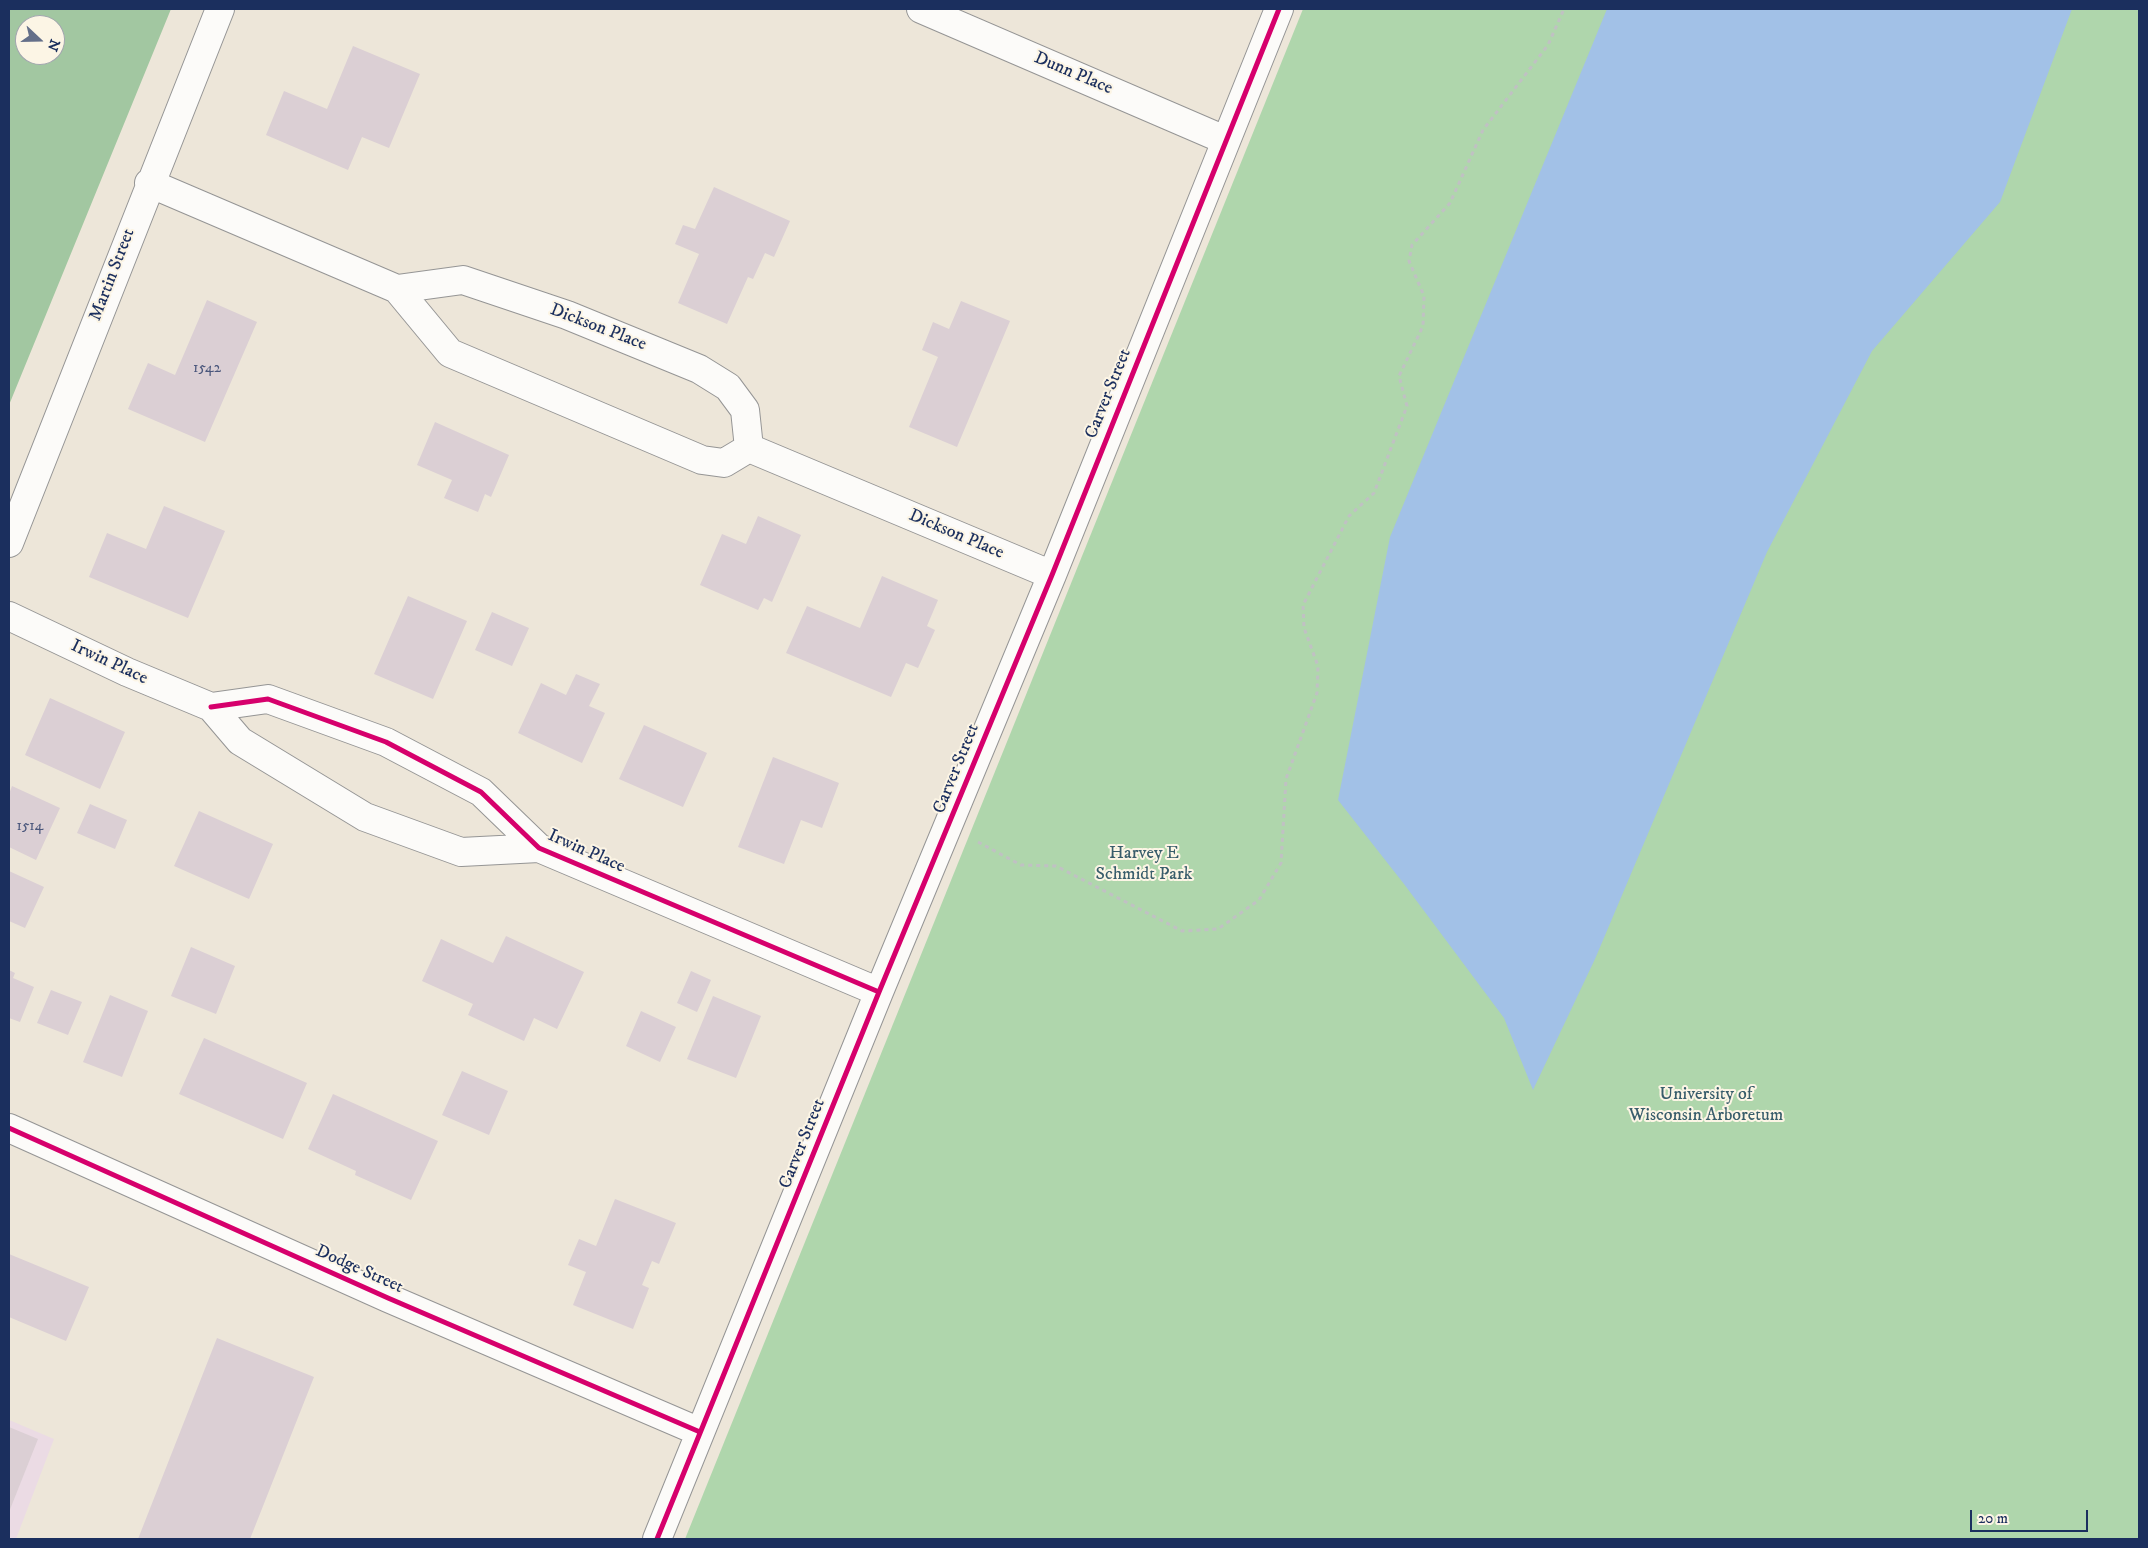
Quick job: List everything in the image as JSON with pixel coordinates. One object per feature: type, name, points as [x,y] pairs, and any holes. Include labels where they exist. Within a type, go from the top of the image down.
[{"type":"street","name":"Martin Street","points":[[9,543],[150,182],[220,9]]},
{"type":"street","name":"Dunn Place","points":[[921,9],[1225,140]]},
{"type":"street","name":"Carver Street","points":[[657,1539],[879,992],[1052,575],[1279,9]]},
{"type":"street","points":[[150,182],[397,289],[450,353],[702,460],[724,462],[749,448]]},
{"type":"street","name":"Dickson Place","points":[[397,289],[463,280],[567,315],[699,369],[728,387],[745,410],[749,448],[1052,575]]},
{"type":"street","name":"Irwin Place","points":[[9,616],[127,672],[211,707],[240,742],[365,817],[461,852],[539,848]]},
{"type":"street","name":"Irwin Place","points":[[211,707],[268,699],[386,742],[481,792],[539,848],[879,992]]},
{"type":"street","name":"Dodge Street","points":[[9,1128],[388,1298],[700,1432]]},
{"type":"path","points":[[948,827],[1021,865],[1056,866],[1182,931],[1218,929],[1259,900],[1281,862],[1286,779],[1317,693],[1318,666],[1304,628],[1303,605],[1350,516],[1374,492],[1407,406],[1399,376],[1423,326],[1424,296],[1409,261],[1412,245],[1450,202],[1483,130],[1548,45],[1564,9]]},
{"type":"shaded area","points":[[9,1420],[54,1439],[16,1539],[9,1539]]},
{"type":"green space","points":[[9,9],[171,9],[9,405]]},
{"type":"green space","name":"University of Wisconsin Arboretum","points":[[1303,9],[2139,9],[2139,1539],[685,1539]]},
{"type":"water","points":[[1607,9],[2072,9],[2000,202],[1872,351],[1767,552],[1595,959],[1533,1090],[1504,1018],[1404,884],[1338,800],[1390,537]]},
{"type":"building","points":[[353,46],[420,74],[389,148],[362,137],[348,170],[266,135],[284,91],[327,109]]},
{"type":"building","points":[[714,187],[790,221],[774,257],[765,253],[753,279],[748,277],[727,324],[678,303],[699,254],[675,244],[683,225],[695,229]]},
{"type":"building","points":[[207,300],[257,322],[205,442],[128,409],[148,363],[175,375]]},
{"type":"building","points":[[961,301],[1010,321],[957,447],[909,427],[938,357],[922,350],[933,322],[949,329]]},
{"type":"building","points":[[435,422],[509,455],[491,497],[485,494],[478,512],[444,498],[452,480],[417,465]]},
{"type":"building","points":[[164,506],[225,531],[188,618],[89,577],[107,533],[146,549]]},
{"type":"building","points":[[758,516],[801,535],[772,602],[764,598],[758,610],[700,585],[722,534],[746,544]]},
{"type":"building","points":[[882,576],[938,600],[927,626],[935,630],[918,668],[906,663],[891,697],[786,653],[807,606],[860,628]]},
{"type":"building","points":[[408,596],[467,621],[433,699],[374,674]]},
{"type":"building","points":[[492,612],[529,628],[512,666],[475,650]]},
{"type":"building","points":[[576,674],[600,684],[589,706],[605,713],[582,763],[518,733],[541,683],[566,695]]},
{"type":"building","points":[[50,698],[125,732],[100,789],[25,755]]},
{"type":"building","points":[[644,725],[707,753],[683,807],[619,779]]},
{"type":"building","points":[[773,757],[839,783],[822,828],[801,820],[784,864],[738,847]]},
{"type":"building","points":[[12,786],[60,808],[36,860],[9,847],[9,794]]},
{"type":"building","points":[[90,804],[127,820],[115,849],[77,833]]},
{"type":"building","points":[[199,811],[273,844],[249,899],[174,866]]},
{"type":"building","points":[[9,871],[44,887],[25,928],[9,921]]},
{"type":"building","points":[[506,936],[584,972],[557,1029],[534,1018],[524,1041],[468,1015],[473,1004],[422,981],[441,939],[493,963]]},
{"type":"building","points":[[191,947],[235,966],[216,1014],[171,996]]},
{"type":"building","points":[[9,970],[15,973],[13,978],[34,987],[20,1022],[9,1018]]},
{"type":"building","points":[[691,971],[711,980],[697,1012],[677,1003]]},
{"type":"building","points":[[51,990],[82,1002],[68,1035],[37,1023]]},
{"type":"building","points":[[110,995],[148,1011],[122,1077],[83,1062]]},
{"type":"building","points":[[713,996],[761,1016],[736,1078],[687,1059]]},
{"type":"building","points":[[641,1011],[676,1027],[660,1062],[626,1046]]},
{"type":"building","points":[[204,1038],[307,1083],[283,1139],[179,1094]]},
{"type":"building","points":[[462,1071],[508,1091],[489,1135],[442,1115]]},
{"type":"building","points":[[333,1094],[438,1141],[411,1200],[355,1175],[356,1171],[308,1149]]},
{"type":"building","points":[[615,1199],[676,1223],[659,1264],[652,1261],[642,1285],[649,1288],[633,1329],[573,1305],[586,1272],[568,1265],[579,1239],[596,1246]]},
{"type":"building","points":[[9,1254],[89,1287],[66,1341],[9,1317]]},
{"type":"building","points":[[217,1338],[314,1377],[250,1539],[138,1539]]},
{"type":"building","points":[[9,1427],[38,1439],[9,1512]]},
{"type":"cycle path","points":[[657,1539],[879,992],[1052,575],[1279,9]]},
{"type":"cycle path","points":[[211,707],[268,699],[386,742],[481,792],[539,848],[879,992]]},
{"type":"cycle path","points":[[9,1128],[388,1298],[700,1432]]},
{"type":"park label","name":"Harvey E Schmidt Park","points":[[1144,864]]}]
